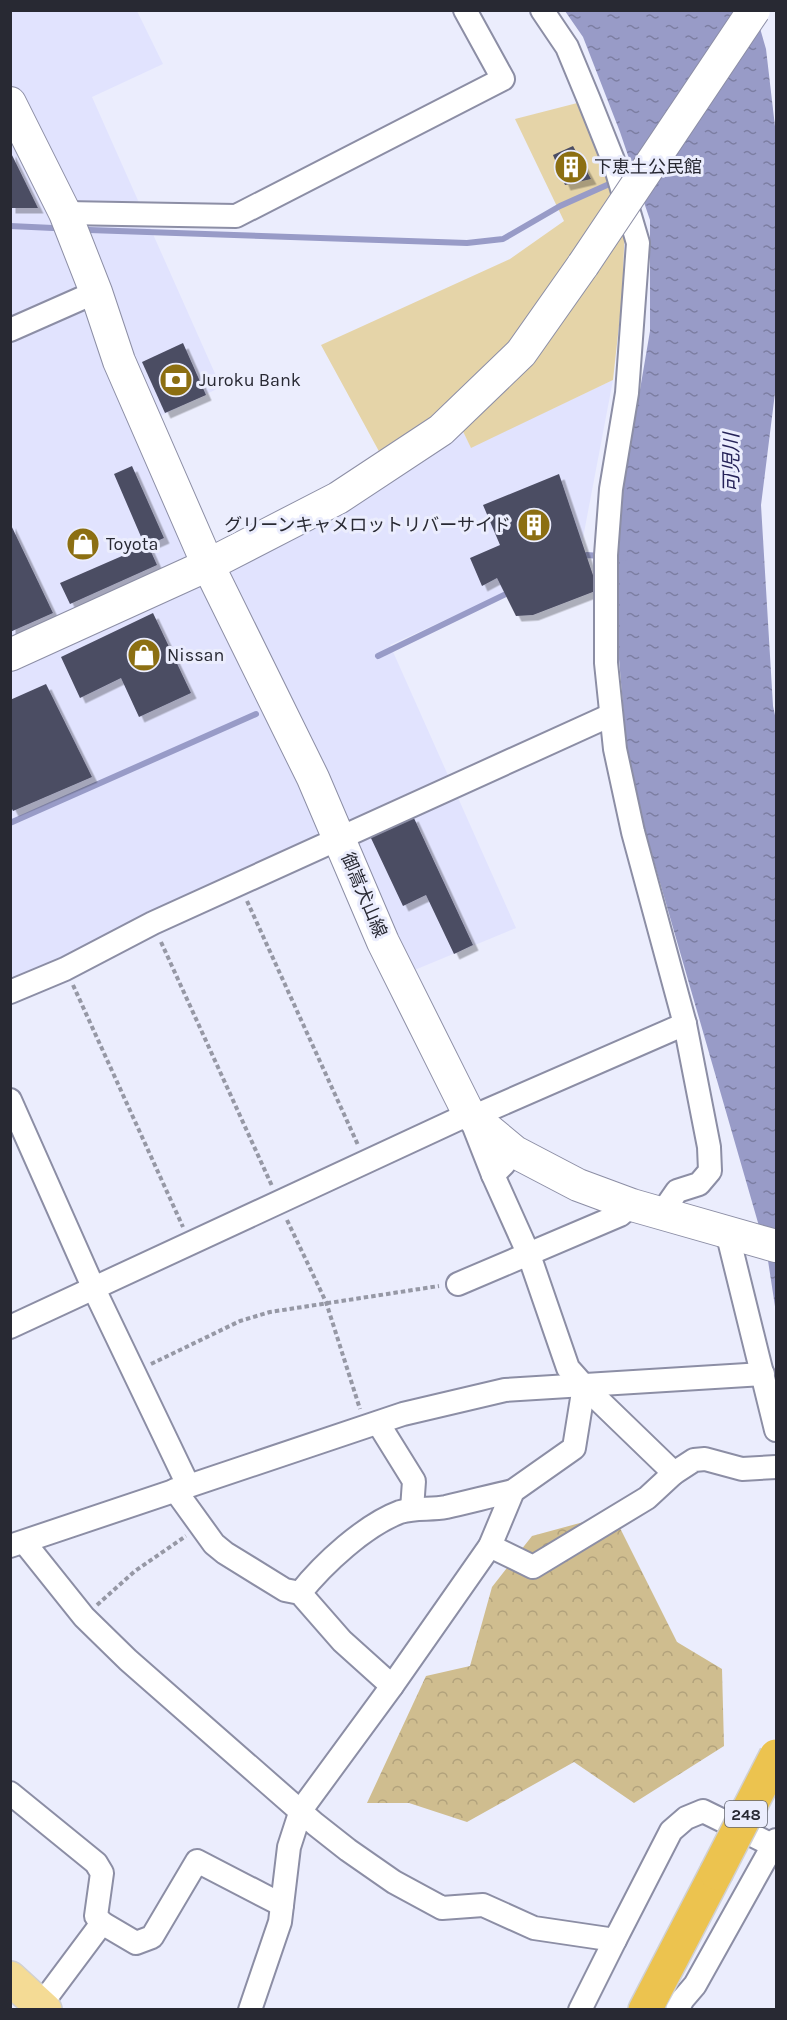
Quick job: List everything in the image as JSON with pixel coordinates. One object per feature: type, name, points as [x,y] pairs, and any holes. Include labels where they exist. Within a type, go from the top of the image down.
[{"type":"highway","name":"248","points":[[645,2010],[777,1756]]},
{"type":"highway","name":"248","points":[[640,2010],[670,1961]]},
{"type":"main road","points":[[10,1978],[43,2009]]},
{"type":"street","points":[[64,213],[236,216],[503,80],[465,10]]},
{"type":"street","points":[[542,10],[567,47],[619,180],[638,243],[627,393],[611,489],[606,557],[606,663],[615,749],[633,832],[685,1024],[709,1147],[710,1171],[699,1184],[677,1191],[661,1214]]},
{"type":"street","points":[[10,655],[208,565],[338,498],[441,430],[521,353],[583,265],[754,10]]},
{"type":"street","name":"御嵩犬山線","points":[[10,103],[64,213],[96,292],[119,361],[208,565],[340,837],[383,942],[470,1116],[515,1152],[578,1185],[661,1214],[777,1246]]},
{"type":"street","points":[[10,330],[96,292]]},
{"type":"street","points":[[10,992],[66,969],[153,923],[239,883],[611,715]]},
{"type":"street","points":[[10,1327],[365,1162],[685,1024]]},
{"type":"street","points":[[10,1100],[134,1373],[182,1488],[201,1525],[214,1544],[225,1553],[285,1590],[300,1593],[342,1641],[392,1686]]},
{"type":"street","points":[[470,1116],[529,1255],[568,1368],[674,1473]]},
{"type":"street","points":[[493,1174],[515,1152]]},
{"type":"street","points":[[458,1284],[620,1215],[632,1205]]},
{"type":"street","points":[[732,1234],[730,1244],[777,1430]]},
{"type":"street","points":[[615,1940],[534,1928],[483,1905],[442,1908],[394,1882],[315,1824],[128,1660],[84,1617],[17,1544],[403,1414],[505,1390],[763,1374]]},
{"type":"street","points":[[300,1593],[316,1573],[373,1526],[399,1512],[444,1507],[513,1491],[574,1448],[584,1386]]},
{"type":"street","points":[[372,1425],[414,1481],[412,1509]]},
{"type":"street","points":[[490,1546],[532,1567],[647,1498],[674,1473],[694,1460],[705,1459],[742,1469],[777,1467]]},
{"type":"street","points":[[250,2010],[280,1922],[289,1847],[301,1810],[392,1686],[490,1546],[513,1491]]},
{"type":"street","points":[[10,1793],[96,1863],[102,1873],[96,1916],[102,1923],[136,1943],[152,1937],[197,1861],[282,1905]]},
{"type":"street","points":[[580,2010],[671,1831],[686,1818],[703,1811],[776,1844],[695,1985],[683,1999],[678,2010]]},
{"type":"street","points":[[43,2009],[46,1998],[102,1923]]},
{"type":"path","points":[[239,883],[365,1162]]},
{"type":"path","points":[[153,923],[326,1302],[372,1425]]},
{"type":"path","points":[[66,969],[191,1244]]},
{"type":"path","points":[[134,1373],[240,1321],[270,1312],[458,1284]]},
{"type":"path","points":[[84,1617],[135,1571],[201,1525]]},
{"type":"shaded area","points":[[11,11],[137,11],[163,64],[92,97],[221,387],[146,423],[208,565],[455,417],[471,447],[613,380],[579,559],[390,645],[516,928],[400,976],[340,838],[11,992]]},
{"type":"shaded area","points":[[589,100],[626,199],[622,298],[613,380],[471,448],[456,417],[387,466],[321,345],[510,259],[564,221],[515,119]]},
{"type":"green space","points":[[613,1514],[677,1642],[722,1669],[724,1746],[634,1803],[574,1762],[467,1822],[409,1803],[367,1803],[426,1676],[470,1666],[492,1587],[532,1536]]},
{"type":"water","name":"可児川","points":[[565,11],[755,11],[766,49],[776,135],[776,385],[761,505],[773,706],[776,720],[776,1313],[767,1254],[629,775],[617,636],[620,507],[650,331],[650,220],[620,132],[583,37]]},
{"type":"building","name":"下恵土公民館","points":[[573,146],[591,179],[565,185],[553,155]]},
{"type":"building","points":[[10,151],[38,208],[10,208]]},
{"type":"building","points":[[183,343],[206,395],[165,413],[142,362]]},
{"type":"building","points":[[132,466],[164,538],[148,545],[157,565],[70,604],[60,583],[145,546],[114,474]]},
{"type":"building","name":"グリーンキャメロットリバーサイド","points":[[559,474],[598,590],[533,615],[516,616],[497,578],[482,586],[470,558],[500,545],[483,505]]},
{"type":"building","points":[[10,523],[53,613],[10,632]]},
{"type":"building","points":[[153,613],[191,693],[139,717],[121,678],[80,698],[61,657]]},
{"type":"building","points":[[46,684],[92,777],[13,811],[10,805],[10,700]]},
{"type":"building","points":[[413,816],[473,945],[454,954],[426,895],[403,906],[370,836]]},
{"type":"waterway","points":[[89,230],[467,243],[503,239],[560,206],[616,181]]},
{"type":"waterway","points":[[10,226],[53,228]]},
{"type":"waterway","points":[[581,558],[587,555],[625,558]]},
{"type":"waterway","points":[[378,656],[512,591]]},
{"type":"waterway","points":[[10,823],[256,714]]},
{"type":"place","name":"下恵土公民館","points":[[571,167]]},
{"type":"place","name":"Juroku Bank","points":[[176,380]]},
{"type":"place","name":"グリーンキャメロットリバーサイド","points":[[534,525]]},
{"type":"place","name":"Toyota","points":[[83,544]]},
{"type":"place","name":"Nissan","points":[[144,655]]}]
